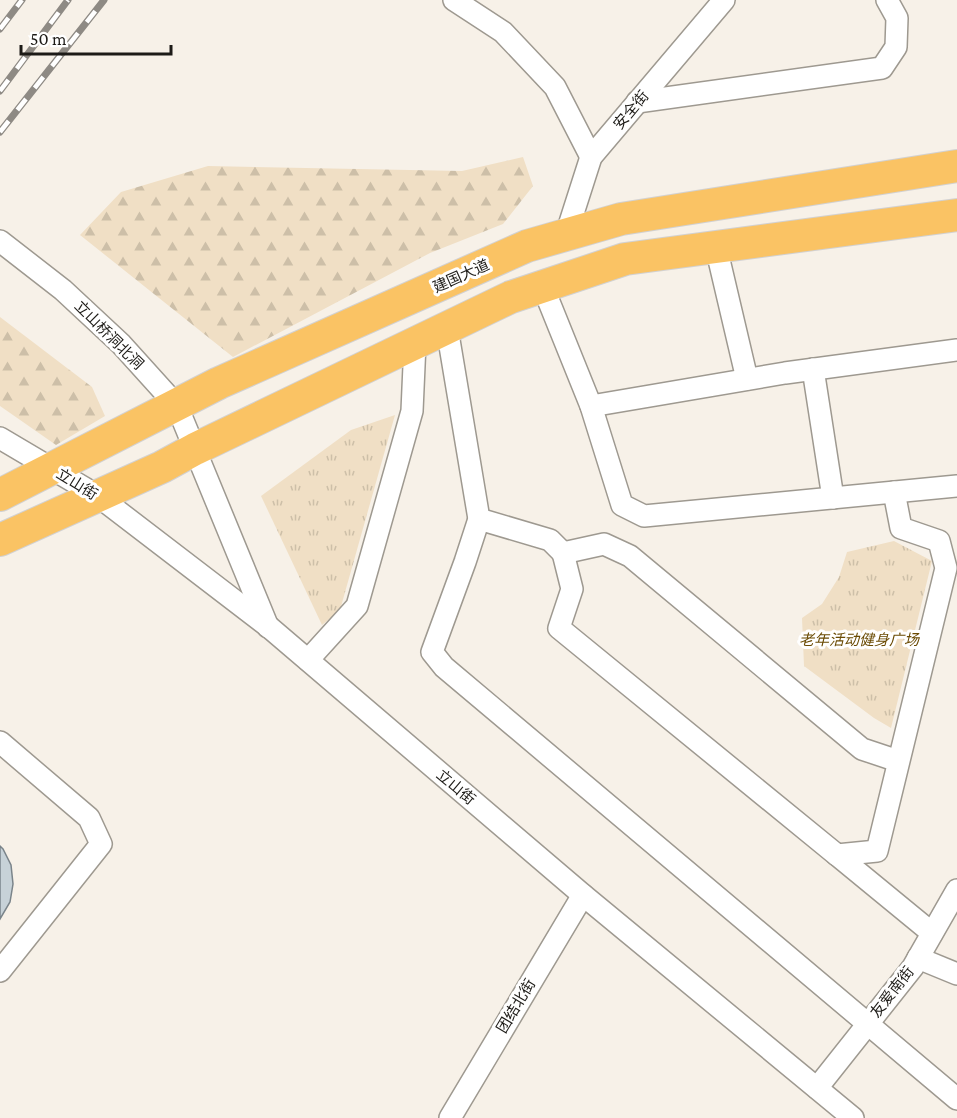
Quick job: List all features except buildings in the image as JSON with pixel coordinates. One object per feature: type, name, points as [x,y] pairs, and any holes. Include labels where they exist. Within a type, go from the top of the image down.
[{"type":"highway","name":"建国大道","points":[[0,495],[219,383],[527,246],[621,219],[957,166]]},
{"type":"highway","points":[[0,540],[162,467],[511,297],[625,259],[957,215]]},
{"type":"street","points":[[454,0],[503,32],[555,87],[591,157]]},
{"type":"street","name":"安全街","points":[[566,235],[591,157],[724,0]]},
{"type":"street","points":[[637,102],[882,68],[896,47],[897,18],[887,0]]},
{"type":"street","name":"立山桥洞北洞","points":[[0,241],[63,290],[121,344],[177,406],[269,627]]},
{"type":"street","points":[[716,247],[747,379]]},
{"type":"street","points":[[543,287],[591,406],[622,505],[644,516],[957,486]]},
{"type":"street","points":[[447,328],[479,519],[432,652],[444,667],[957,1099]]},
{"type":"street","points":[[308,660],[357,606],[412,411],[415,343]]},
{"type":"street","points":[[591,406],[747,379],[957,350]]},
{"type":"street","points":[[813,369],[833,498]]},
{"type":"street","name":"立山街","points":[[0,438],[98,496],[269,627],[582,895],[853,1118]]},
{"type":"street","points":[[837,855],[876,851],[946,568],[939,540],[901,528],[894,492]]},
{"type":"street","points":[[479,519],[550,540],[563,553],[572,589],[559,628],[933,933]]},
{"type":"street","points":[[563,553],[604,544],[630,556],[862,749],[898,761]]},
{"type":"street","points":[[0,742],[89,818],[101,844],[0,971]]},
{"type":"street","name":"友爱南街","points":[[817,1088],[913,967],[957,890]]},
{"type":"street","name":"团结北街","points":[[450,1118],[582,895]]},
{"type":"street","points":[[918,958],[957,974]]},
{"type":"green space","points":[[523,157],[533,186],[503,224],[430,253],[233,357],[80,235],[121,192],[208,166],[462,171]]},
{"type":"green space","points":[[0,317],[92,387],[105,416],[56,445],[0,406]]},
{"type":"green space","points":[[395,415],[340,610],[322,625],[261,496],[351,430]]},
{"type":"green space","name":"老年活动健身广场","points":[[894,541],[932,561],[891,728],[804,666],[802,618],[822,604],[839,577],[847,552]]},
{"type":"railway","points":[[0,29],[22,0]]},
{"type":"railway","points":[[0,91],[68,0]]},
{"type":"railway","points":[[0,132],[104,0]]}]
